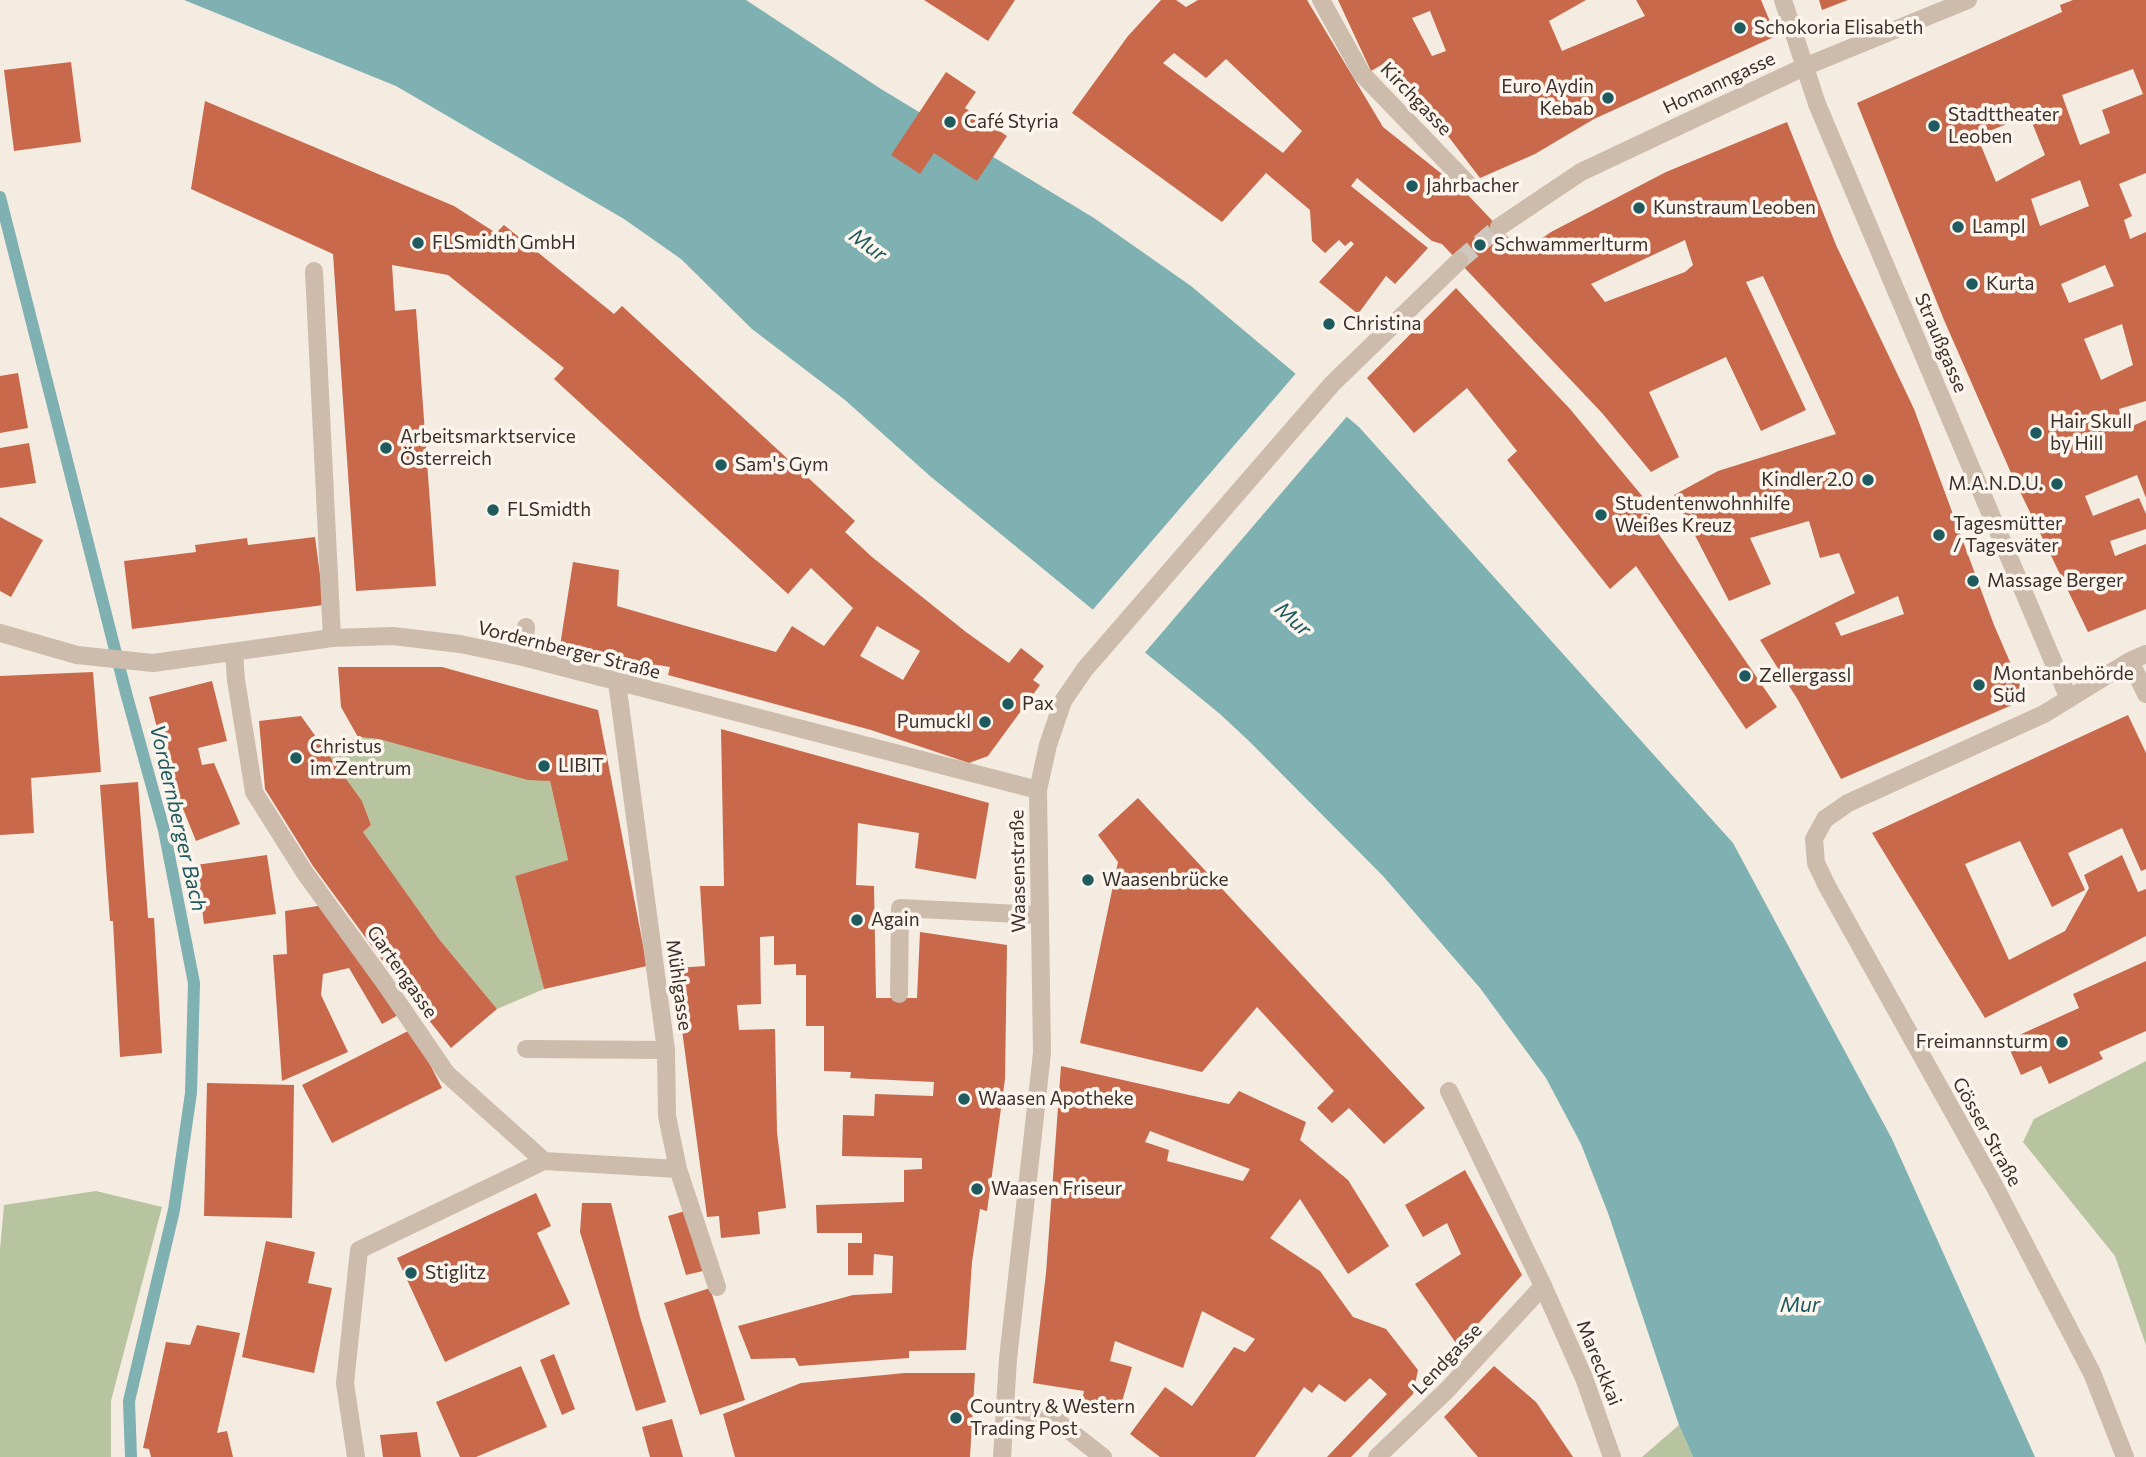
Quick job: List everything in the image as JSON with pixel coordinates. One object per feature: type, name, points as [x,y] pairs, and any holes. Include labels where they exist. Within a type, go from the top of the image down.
[{"type":"street","name":"Kirchgasse","points":[[1321,0],[1362,74],[1469,184]]},
{"type":"street","name":"Straußgasse","points":[[1783,0],[1817,104],[2069,699]]},
{"type":"street","name":"Homanngasse","points":[[1499,227],[1581,172],[1804,67],[1968,0]]},
{"type":"street","name":"Waasenstraße","points":[[1002,1457],[1008,1359],[1042,1053],[1038,790],[1048,745],[1063,701],[1085,670],[1332,384],[1459,261]]},
{"type":"street","points":[[314,271],[332,638]]},
{"type":"street","points":[[523,657],[526,627]]},
{"type":"street","name":"Vordernberger Straße","points":[[0,633],[77,654],[153,663],[332,638],[393,636],[460,644],[523,657],[1038,790]]},
{"type":"street","name":"Gartengasse","points":[[234,652],[254,792],[305,873],[447,1074],[544,1161]]},
{"type":"street","name":"Gösser Straße","points":[[2125,1457],[2085,1361],[1996,1189],[1816,863],[1814,839],[1825,819],[1848,803],[2043,714],[2138,657]]},
{"type":"street","points":[[2138,657],[2146,694]]},
{"type":"street","name":"Mühlgasse","points":[[617,682],[666,1050],[667,1116],[678,1169],[717,1287]]},
{"type":"street","points":[[899,994],[900,908],[1039,915]]},
{"type":"street","points":[[526,1049],[666,1050]]},
{"type":"street","name":"Mareckkai","points":[[1449,1091],[1584,1378],[1612,1457]]},
{"type":"street","points":[[356,1457],[345,1383],[359,1250],[544,1161],[678,1169]]},
{"type":"street","name":"Lendgasse","points":[[1377,1457],[1447,1390],[1543,1286]]},
{"type":"street","points":[[1006,1406],[1057,1421],[1103,1457]]},
{"type":"green space","points":[[358,737],[379,739],[550,781],[568,860],[515,876],[544,989],[497,1009],[439,939],[363,832],[371,825],[362,801],[326,751]]},
{"type":"green space","points":[[2146,1061],[2146,1345],[2115,1256],[2023,1142],[2034,1119]]},
{"type":"green space","points":[[96,1191],[162,1207],[111,1401],[111,1457],[0,1457],[0,1250],[4,1205]]},
{"type":"green space","points":[[1679,1425],[1693,1457],[1642,1457]]},
{"type":"water","name":"Mur","points":[[184,0],[746,0],[881,89],[1094,218],[1191,286],[1359,427],[1733,843],[1892,1139],[2035,1457],[1693,1457],[1679,1425],[1608,1213],[1581,1144],[1546,1078],[1480,988],[1383,876],[1250,742],[1220,714],[930,476],[845,400],[752,329],[681,259],[624,219],[396,86]]},
{"type":"pier","points":[[1298,371],[1349,414],[1142,656],[1090,613]]},
{"type":"building","points":[[924,0],[1015,0],[988,41]]},
{"type":"building","points":[[1161,0],[1176,0],[1186,7],[1198,0],[1307,0],[1383,127],[1467,194],[1522,252],[1551,232],[1666,172],[1787,122],[1836,245],[1914,409],[1994,625],[2026,699],[1841,779],[1798,700],[1760,640],[1855,593],[1839,553],[1820,558],[1809,521],[1750,538],[1771,584],[1729,601],[1674,495],[1718,471],[1836,434],[1763,276],[1746,282],[1806,410],[1761,431],[1726,357],[1649,392],[1679,457],[1651,472],[1602,413],[1442,244],[1432,241],[1357,178],[1351,186],[1428,248],[1395,284],[1386,276],[1358,314],[1319,282],[1354,244],[1351,241],[1345,246],[1339,240],[1325,253],[1312,241],[1310,210],[1266,173],[1222,222],[1072,113],[1128,36]],"holes":[[[1174,53],[1206,78],[1226,59],[1302,131],[1283,153],[1163,63]],[[1685,240],[1693,265],[1685,272],[1605,302],[1591,284]],[[1898,596],[1904,614],[1841,636],[1835,623]]]},
{"type":"building","points":[[1338,0],[1586,0],[1549,21],[1562,51],[1645,16],[1636,0],[1761,0],[1776,36],[1594,119],[1535,154],[1480,178],[1390,60],[1371,71]],"holes":[[[1430,11],[1446,51],[1432,56],[1412,18]]]},
{"type":"building","points":[[1819,0],[1848,0],[1822,10]]},
{"type":"building","points":[[2073,0],[2146,0],[2146,173],[2119,184],[2132,216],[2124,220],[2130,239],[2146,232],[2146,401],[2119,409],[2121,420],[2128,428],[2146,420],[2146,498],[2137,475],[2085,496],[2093,516],[2139,498],[2146,514],[2146,529],[2110,541],[2115,556],[2146,544],[2146,609],[2088,632],[2011,473],[1944,320],[1857,103],[2062,12],[2060,5]],"holes":[[[2133,69],[2143,94],[2102,110],[2110,133],[2080,145],[2062,95]],[[2029,115],[2045,155],[1996,182],[1977,136]],[[2080,180],[2089,206],[2040,226],[2031,199]],[[2105,265],[2114,286],[2069,303],[2061,284]],[[2122,324],[2133,365],[2101,380],[2084,339]]]},
{"type":"building","points":[[71,62],[81,142],[14,151],[4,70]]},
{"type":"building","name":"Café Styria","points":[[946,72],[976,92],[965,108],[1007,136],[977,181],[934,153],[920,174],[891,155]]},
{"type":"building","points":[[205,101],[454,206],[496,233],[504,225],[614,314],[622,306],[855,521],[845,532],[872,557],[1009,663],[1021,648],[1044,666],[1033,680],[1040,685],[988,756],[969,763],[871,730],[668,675],[670,667],[658,665],[656,672],[560,646],[573,562],[619,570],[617,606],[776,652],[792,626],[824,646],[853,608],[811,568],[788,594],[554,379],[564,368],[448,275],[392,265],[395,311],[416,309],[436,586],[356,591],[333,254],[191,189]],"holes":[[[877,626],[920,651],[903,680],[860,656]]]},
{"type":"building","points":[[1456,288],[1570,409],[1643,497],[1658,533],[1777,707],[1746,729],[1636,566],[1610,589],[1507,460],[1517,451],[1467,388],[1414,433],[1367,378]]},
{"type":"building","points":[[18,373],[28,428],[0,433],[0,376]]},
{"type":"building","points":[[29,443],[36,483],[0,488],[0,448]]},
{"type":"building","points":[[0,517],[43,540],[11,597],[0,591]]},
{"type":"building","points":[[315,537],[324,605],[132,629],[124,561],[196,552],[195,545],[247,538],[248,545]]},
{"type":"building","name":"LIBIT","points":[[338,667],[442,667],[598,710],[647,966],[544,989],[515,876],[568,860],[550,781],[528,780],[379,739],[358,737],[341,707]]},
{"type":"building","points":[[93,672],[101,772],[31,778],[34,833],[0,835],[0,676]]},
{"type":"building","points":[[212,681],[227,741],[198,748],[202,765],[214,763],[240,824],[196,841],[169,774],[149,697]]},
{"type":"building","points":[[2128,715],[2146,753],[2146,869],[2141,871],[2122,828],[2068,853],[2085,890],[2052,907],[2020,841],[1965,864],[2009,960],[2065,931],[2089,888],[2084,875],[2122,855],[2138,892],[2146,889],[2146,936],[1985,1018],[1872,833]]},
{"type":"building","points":[[301,716],[362,801],[371,825],[363,832],[439,939],[497,1009],[451,1048],[393,975],[313,866],[265,789],[259,721]]},
{"type":"building","points":[[721,729],[989,803],[976,879],[915,868],[919,833],[858,823],[856,885],[874,886],[876,998],[917,998],[920,932],[1007,945],[1005,1079],[987,1211],[980,1209],[972,1262],[966,1350],[909,1351],[909,1358],[799,1366],[795,1358],[751,1359],[738,1326],[853,1295],[892,1293],[893,1256],[874,1254],[873,1275],[848,1275],[848,1243],[862,1243],[862,1233],[817,1233],[816,1205],[904,1202],[904,1170],[922,1169],[922,1158],[842,1156],[843,1115],[874,1116],[875,1094],[933,1096],[934,1082],[850,1078],[851,1072],[824,1071],[824,1026],[806,1026],[806,975],[796,975],[796,964],[774,965],[774,936],[760,937],[761,1004],[737,1005],[739,1030],[775,1029],[777,1132],[786,1208],[758,1212],[760,1234],[721,1238],[719,1216],[707,1217],[682,1030],[677,968],[705,966],[700,886],[724,886]]},
{"type":"building","points":[[138,782],[148,918],[154,918],[162,1053],[120,1057],[113,921],[110,921],[100,785]]},
{"type":"building","points":[[1138,798],[1425,1108],[1384,1144],[1349,1108],[1332,1123],[1317,1108],[1334,1091],[1257,1007],[1202,1072],[1080,1043],[1118,862],[1098,835]]},
{"type":"building","points":[[267,855],[276,914],[204,924],[196,865]]},
{"type":"building","points":[[324,905],[400,1014],[382,1024],[349,968],[323,974],[321,995],[348,1052],[282,1081],[273,955],[287,954],[285,911]]},
{"type":"building","points":[[2146,961],[2146,1031],[2099,1052],[2103,1059],[2049,1084],[2041,1066],[2021,1075],[2006,1041],[2079,1008],[2073,994]]},
{"type":"building","points":[[412,1029],[442,1088],[332,1143],[302,1085]]},
{"type":"building","points":[[1061,1066],[1229,1104],[1239,1091],[1306,1122],[1300,1140],[1348,1180],[1389,1246],[1348,1274],[1300,1199],[1270,1238],[1320,1271],[1353,1317],[1386,1329],[1418,1370],[1413,1394],[1351,1457],[1327,1457],[1387,1394],[1370,1378],[1345,1402],[1319,1384],[1312,1393],[1304,1387],[1255,1457],[1160,1457],[1130,1434],[1165,1387],[1192,1406],[1234,1347],[1245,1352],[1255,1339],[1202,1311],[1183,1368],[1115,1341],[1110,1361],[1132,1367],[1119,1412],[1082,1401],[1084,1391],[1033,1383],[1046,1273]],"holes":[[[1150,1131],[1250,1169],[1243,1181],[1167,1161],[1169,1150],[1145,1142]]]},
{"type":"building","points":[[207,1083],[294,1085],[292,1218],[204,1216]]},
{"type":"building","points":[[1465,1170],[1522,1275],[1458,1346],[1415,1284],[1461,1254],[1447,1223],[1423,1237],[1405,1205]]},
{"type":"building","points":[[536,1193],[551,1226],[537,1233],[570,1304],[445,1362],[397,1258]]},
{"type":"building","points":[[582,1203],[611,1203],[640,1317],[666,1402],[636,1411],[580,1232]]},
{"type":"building","points":[[685,1211],[703,1271],[686,1275],[668,1216]]},
{"type":"building","points":[[266,1241],[315,1252],[308,1283],[332,1288],[314,1373],[242,1357]]},
{"type":"building","points":[[710,1288],[745,1400],[700,1415],[664,1303]]},
{"type":"building","points":[[197,1325],[240,1333],[217,1433],[227,1431],[233,1457],[151,1457],[149,1449],[143,1448],[166,1342],[190,1345]]},
{"type":"building","points":[[554,1354],[575,1409],[562,1415],[540,1360]]},
{"type":"building","points":[[521,1366],[547,1427],[476,1457],[460,1457],[436,1402]]},
{"type":"building","points":[[1494,1366],[1536,1402],[1573,1457],[1478,1457],[1444,1417]]},
{"type":"building","points":[[905,1373],[975,1373],[970,1457],[735,1457],[723,1414],[801,1383]]},
{"type":"building","points":[[672,1419],[683,1457],[650,1457],[642,1427]]},
{"type":"building","points":[[417,1432],[421,1457],[383,1457],[380,1435]]},
{"type":"waterway","name":"Vordernberger Bach","points":[[0,197],[126,693],[164,830],[194,983],[191,1093],[174,1210],[129,1401],[131,1457]]},
{"type":"tunnel","points":[[1459,261],[1499,227]]},
{"type":"place","name":"Schokoria Elisabeth","points":[[1740,28]]},
{"type":"place","name":"Euro Aydin Kebab","points":[[1608,98]]},
{"type":"place","name":"Café Styria","points":[[950,122]]},
{"type":"place","name":"Stadttheater Leoben","points":[[1934,126]]},
{"type":"place","name":"Jahrbacher","points":[[1412,186]]},
{"type":"place","name":"Kunstraum Leoben","points":[[1639,208]]},
{"type":"place","name":"Lampl","points":[[1958,227]]},
{"type":"place","name":"FLSmidth GmbH","points":[[418,243]]},
{"type":"place","name":"Schwammerlturm","points":[[1480,245]]},
{"type":"place","name":"Kurta","points":[[1972,284]]},
{"type":"place","name":"Christina","points":[[1329,324]]},
{"type":"place","name":"Hair Skull by Hill","points":[[2036,433]]},
{"type":"place","name":"Arbeitsmarktservice Österreich","points":[[386,448]]},
{"type":"place","name":"Sam's Gym","points":[[721,465]]},
{"type":"place","name":"Kindler 2.0","points":[[1868,480]]},
{"type":"place","name":"M.A.N.D.U.","points":[[2057,484]]},
{"type":"place","name":"FLSmidth","points":[[493,510]]},
{"type":"place","name":"Studentenwohnhilfe Weißes Kreuz","points":[[1601,515]]},
{"type":"place","name":"Tagesmütter / Tagesväter","points":[[1939,535]]},
{"type":"place","name":"Massage Berger","points":[[1973,581]]},
{"type":"place","name":"Zellergassl","points":[[1745,676]]},
{"type":"place","name":"Montanbehörde Süd","points":[[1979,685]]},
{"type":"place","name":"Pax","points":[[1008,704]]},
{"type":"place","name":"Pumuckl","points":[[985,722]]},
{"type":"place","name":"Christus im Zentrum","points":[[296,758]]},
{"type":"place","name":"LIBIT","points":[[544,766]]},
{"type":"place","name":"Waasenbrücke","points":[[1088,880]]},
{"type":"place","name":"Again","points":[[857,920]]},
{"type":"place","name":"Freimannsturm","points":[[2062,1042]]},
{"type":"place","name":"Waasen Apotheke","points":[[964,1099]]},
{"type":"place","name":"Waasen Friseur","points":[[977,1189]]},
{"type":"place","name":"Stiglitz","points":[[411,1273]]},
{"type":"place","name":"Country & Western Trading Post","points":[[956,1418]]}]
